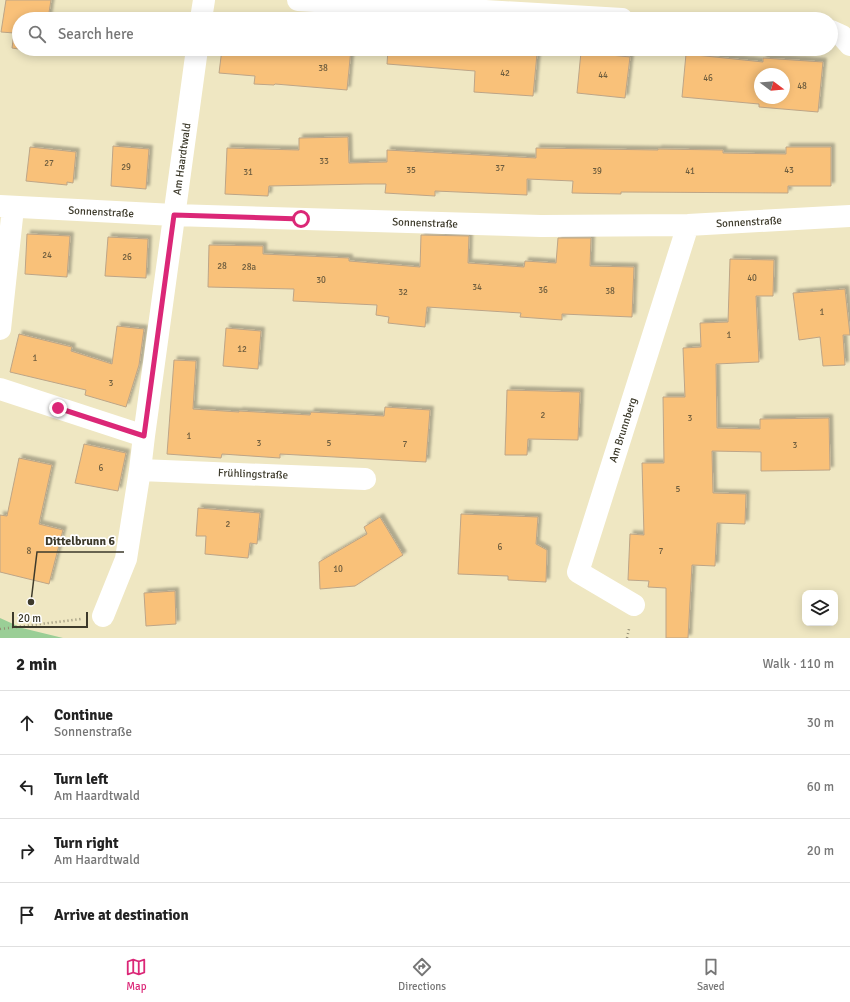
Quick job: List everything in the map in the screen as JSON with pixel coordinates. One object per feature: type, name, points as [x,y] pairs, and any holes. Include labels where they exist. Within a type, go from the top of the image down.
[{"type":"street","points":[[202,12],[204,0]]},
{"type":"street","points":[[298,0],[503,12]]},
{"type":"street","points":[[838,34],[850,45]]},
{"type":"street","name":"Am Haardtwald","points":[[103,616],[126,559],[140,470],[196,56]]},
{"type":"street","points":[[0,329],[6,207]]},
{"type":"street","name":"Sonnenstraße","points":[[6,207],[174,215],[541,226],[688,225],[850,216]]},
{"type":"street","name":"Am Brunnberg","points":[[634,606],[578,572],[688,225]]},
{"type":"street","points":[[0,389],[144,436]]},
{"type":"street","name":"Frühlingstraße","points":[[140,470],[365,479]]},
{"type":"path","points":[[0,629],[103,616]]},
{"type":"green space","points":[[0,618],[22,628],[63,638],[0,638]]},
{"type":"building","points":[[6,0],[51,0],[49,12],[12,12],[12,33],[1,32]]},
{"type":"building","points":[[221,56],[350,56],[347,90],[275,84],[254,84],[255,76],[219,73]]},
{"type":"building","points":[[388,56],[537,56],[533,96],[474,92],[475,71],[387,64]]},
{"type":"building","points":[[581,56],[630,57],[625,98],[577,93]]},
{"type":"building","points":[[686,56],[705,56],[763,62],[763,58],[823,62],[818,112],[759,107],[759,104],[790,104],[790,68],[754,68],[754,104],[682,97]]},
{"type":"building","points":[[348,137],[349,163],[387,162],[387,150],[536,158],[536,148],[723,150],[723,153],[786,154],[786,147],[831,147],[831,186],[788,186],[788,193],[572,193],[573,181],[527,179],[527,195],[435,191],[435,196],[385,193],[386,184],[269,186],[268,196],[225,194],[227,148],[299,150],[299,138]]},
{"type":"building","points":[[113,146],[149,149],[146,189],[111,186]]},
{"type":"building","points":[[30,147],[76,152],[73,183],[67,182],[67,185],[26,181]]},
{"type":"building","points":[[27,234],[70,236],[67,277],[25,274]]},
{"type":"building","points":[[421,235],[469,236],[468,263],[524,267],[525,261],[556,263],[558,238],[591,238],[590,266],[634,267],[632,317],[562,314],[562,320],[520,317],[521,313],[427,307],[425,327],[388,323],[389,317],[376,315],[377,305],[293,301],[294,289],[208,287],[209,245],[263,246],[263,254],[349,258],[349,261],[420,267]]},
{"type":"building","points":[[108,237],[148,239],[146,278],[105,276]]},
{"type":"building","points":[[730,259],[774,260],[773,296],[756,296],[759,362],[716,364],[717,428],[760,429],[760,419],[829,418],[830,470],[761,471],[761,452],[712,451],[713,493],[746,494],[745,524],[717,523],[715,566],[692,565],[688,638],[666,638],[666,588],[648,587],[649,581],[628,580],[630,534],[644,535],[642,463],[664,463],[663,397],[685,397],[683,348],[701,347],[700,323],[728,322]]},
{"type":"building","points":[[845,289],[850,335],[843,335],[845,365],[823,366],[820,337],[799,340],[793,293]]},
{"type":"building","points":[[117,326],[144,329],[139,365],[126,407],[85,395],[86,390],[10,372],[19,334],[72,347],[71,351],[112,364]]},
{"type":"building","points":[[226,328],[261,331],[258,369],[223,366]]},
{"type":"building","points":[[174,360],[196,361],[193,409],[310,415],[311,412],[384,416],[385,407],[430,410],[426,462],[280,454],[280,458],[222,454],[221,458],[167,454]]},
{"type":"building","points":[[507,390],[580,392],[578,440],[528,439],[527,455],[505,455]]},
{"type":"building","points":[[84,444],[126,453],[118,491],[75,483]]},
{"type":"building","points":[[19,458],[52,465],[39,524],[63,530],[49,584],[0,572],[0,515],[7,516]]},
{"type":"building","points":[[198,508],[260,513],[257,544],[250,543],[248,558],[205,554],[206,536],[196,536]]},
{"type":"building","points":[[461,514],[538,517],[536,544],[547,550],[546,582],[508,580],[508,576],[458,574]]},
{"type":"building","points":[[380,517],[403,555],[355,586],[320,589],[319,562],[367,534],[364,527]]},
{"type":"building","points":[[175,591],[176,624],[146,626],[144,593]]},
{"type":"place","name":"Dittelbrunn 6","points":[[31,602]]},
{"type":"route","points":[[58,408],[144,436],[174,215],[301,219]]}]
